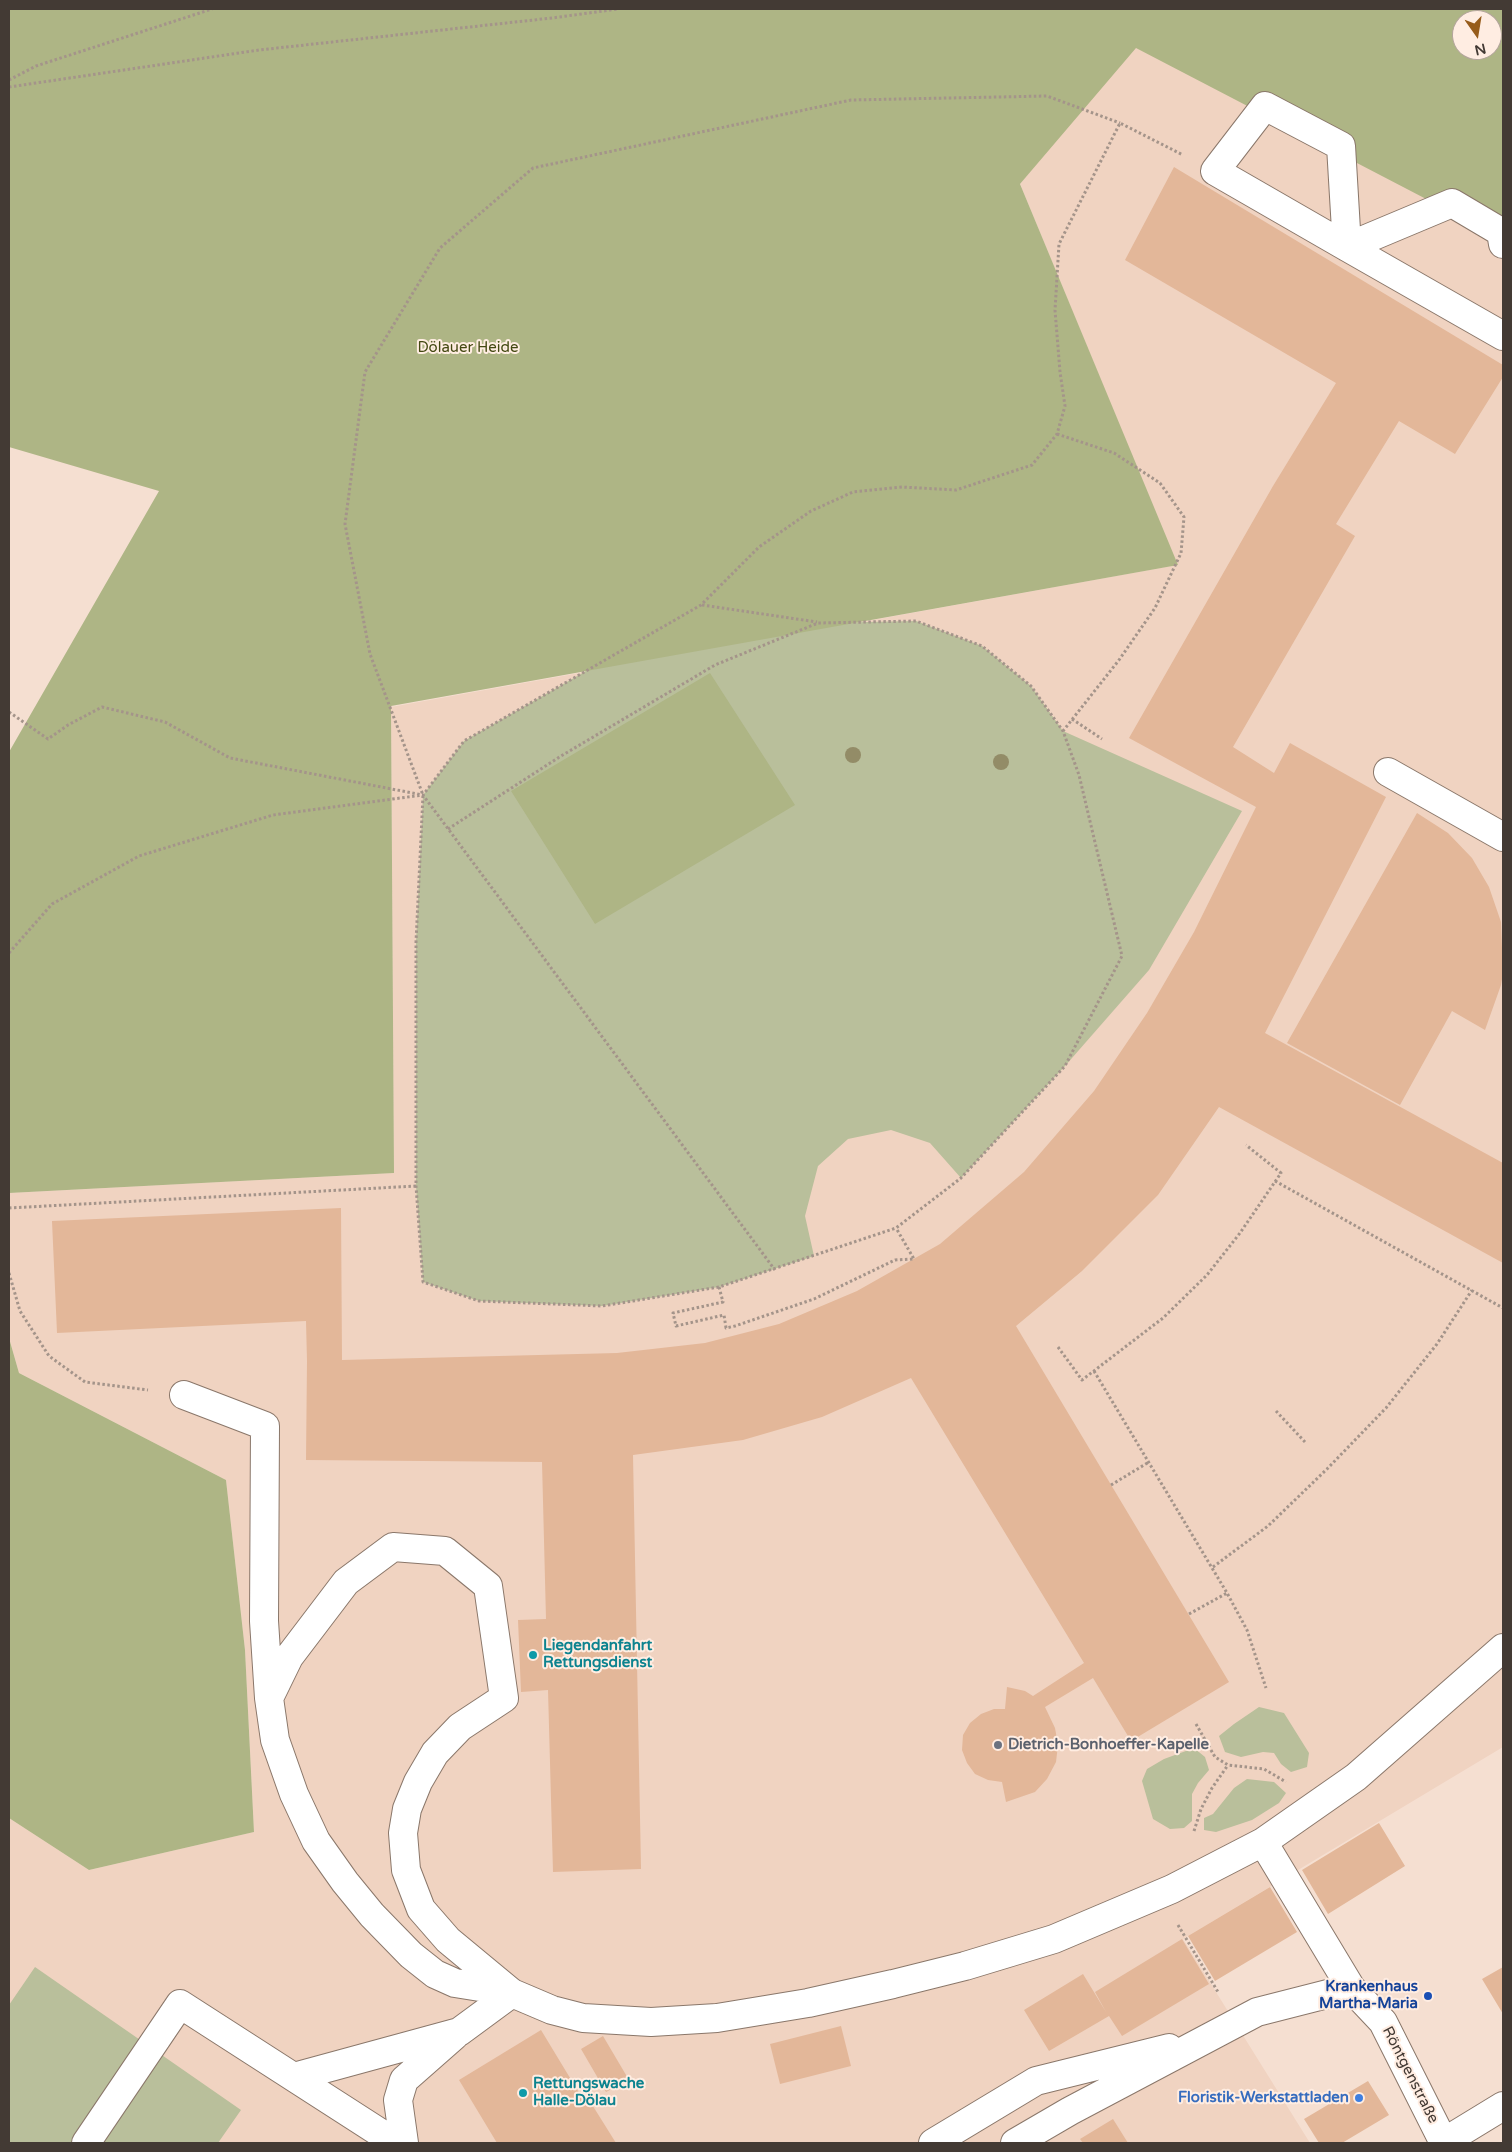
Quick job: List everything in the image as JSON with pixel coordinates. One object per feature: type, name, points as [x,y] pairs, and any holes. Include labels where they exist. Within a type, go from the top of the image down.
[{"type":"street","points":[[1347,247],[1341,146],[1265,106],[1215,172],[1503,336]]},
{"type":"street","points":[[1347,247],[1452,203],[1501,232],[1503,244]]},
{"type":"street","points":[[1388,772],[1503,837]]},
{"type":"street","points":[[184,1395],[265,1426],[264,1621],[269,1698],[275,1740],[294,1794],[316,1841],[345,1882],[372,1915],[411,1955],[435,1974],[455,1983],[512,1993],[552,2010],[583,2018],[651,2022],[726,2016],[817,2001],[965,1966],[1054,1939],[1172,1889],[1263,1842],[1356,1777],[1503,1648]]},
{"type":"street","points":[[269,1698],[289,1657],[346,1582],[393,1547],[445,1551],[488,1586],[504,1698],[460,1727],[435,1753],[418,1782],[407,1809],[402,1833],[406,1870],[421,1909],[448,1940],[512,1993]]},
{"type":"street","name":"Röntgenstraße","points":[[1263,1842],[1351,1988],[1383,2022],[1444,2143]]},
{"type":"street","points":[[1015,2143],[1070,2111],[1258,2012],[1351,1988]]},
{"type":"street","points":[[404,2143],[398,2100],[404,2080],[459,2032],[512,1993]]},
{"type":"street","points":[[86,2143],[180,2004],[396,2143]]},
{"type":"street","points":[[294,2077],[459,2032]]},
{"type":"street","points":[[933,2143],[1036,2081],[1211,2037]]},
{"type":"street","points":[[1036,2081],[1070,2111]]},
{"type":"street","points":[[1444,2143],[1503,2106]]},
{"type":"path","points":[[9,80],[36,66],[212,9]]},
{"type":"path","points":[[9,87],[259,50],[618,9]]},
{"type":"path","points":[[775,1270],[423,795],[370,654],[345,524],[365,372],[440,248],[533,168],[851,100],[1047,96],[1120,123],[1215,172]]},
{"type":"path","points":[[701,605],[818,623],[916,621],[982,646],[1031,686],[1063,731],[1079,775],[1122,956],[1065,1066],[961,1178],[896,1228],[775,1270],[719,1287],[602,1306],[479,1301],[423,1282],[416,1186],[416,942],[423,795],[464,742],[701,605],[759,547],[810,511],[853,492],[902,487],[956,490],[1032,465],[1057,434],[1065,406],[1055,310],[1060,244],[1120,123]]},
{"type":"path","points":[[1057,434],[1114,452],[1160,483],[1184,517],[1181,553],[1155,608],[1119,660],[1063,731]]},
{"type":"path","points":[[448,829],[561,756],[715,665],[818,623]]},
{"type":"path","points":[[9,712],[48,739],[68,725],[102,707],[165,722],[230,758],[423,795]]},
{"type":"path","points":[[1072,719],[1102,739]]},
{"type":"path","points":[[9,953],[52,904],[139,856],[273,815],[423,795]]},
{"type":"path","points":[[1058,1346],[1082,1380],[1163,1318],[1206,1275],[1240,1233],[1281,1173],[1246,1145]]},
{"type":"path","points":[[1275,1181],[1503,1308]]},
{"type":"path","points":[[9,1208],[416,1186]]},
{"type":"path","points":[[719,1287],[723,1302],[673,1313],[676,1326],[724,1316],[726,1328],[735,1326],[814,1299],[895,1260],[914,1259],[896,1228]]},
{"type":"path","points":[[9,1273],[20,1311],[49,1356],[85,1382],[184,1395]]},
{"type":"path","points":[[1213,1567],[1268,1526],[1386,1408],[1438,1344],[1472,1290]]},
{"type":"path","points":[[1094,1371],[1213,1567],[1247,1630],[1266,1688]]},
{"type":"path","points":[[1276,1411],[1306,1442]]},
{"type":"path","points":[[1111,1485],[1149,1462]]},
{"type":"path","points":[[1189,1614],[1227,1593]]},
{"type":"path","points":[[1196,1724],[1216,1757],[1228,1765],[1264,1769],[1287,1782],[1317,1804]]},
{"type":"path","points":[[1194,1831],[1201,1809],[1212,1788],[1228,1765]]},
{"type":"path","points":[[1172,1889],[1170,1910],[1238,2023]]},
{"type":"shaded area","points":[[1133,44],[1503,238],[1503,1747],[1183,1939],[1310,2143],[9,2143],[9,1818],[89,1870],[254,1832],[245,1650],[226,1480],[19,1373],[9,1338],[9,1193],[394,1173],[391,707],[1177,565],[1020,184]]},
{"type":"green space","name":"Dölauer Heide","points":[[9,9],[1503,9],[1503,239],[1136,48],[1020,184],[1178,565],[391,706],[394,1173],[9,1193],[9,752],[159,491],[9,447]]},
{"type":"green space","points":[[701,605],[818,623],[916,621],[982,646],[1031,686],[1063,731],[1242,811],[1149,970],[1065,1066],[961,1178],[930,1143],[891,1130],[848,1139],[818,1166],[805,1216],[814,1256],[719,1287],[602,1306],[479,1301],[423,1282],[416,1186],[416,942],[423,795],[464,741]]},
{"type":"green space","points":[[710,673],[795,805],[595,924],[511,791]]},
{"type":"green space","points":[[9,1338],[19,1373],[226,1480],[245,1650],[254,1832],[89,1870],[9,1818]]},
{"type":"green space","points":[[1259,1707],[1284,1713],[1309,1753],[1307,1767],[1291,1772],[1281,1764],[1274,1753],[1263,1752],[1241,1757],[1225,1752],[1219,1736]]},
{"type":"green space","points":[[1194,1748],[1205,1757],[1209,1770],[1192,1794],[1192,1821],[1184,1828],[1170,1829],[1153,1819],[1142,1781],[1147,1769],[1164,1759]]},
{"type":"green space","points":[[1247,1779],[1274,1782],[1286,1793],[1279,1803],[1252,1820],[1216,1832],[1204,1830],[1204,1818],[1213,1814],[1234,1788]]},
{"type":"green space","points":[[35,1967],[241,2110],[218,2143],[9,2143],[9,2005]]},
{"type":"building","points":[[1174,167],[1503,365],[1503,377],[1455,454],[1399,421],[1336,524],[1355,536],[1233,747],[1274,773],[1290,743],[1386,797],[1265,1033],[1503,1163],[1503,1263],[1219,1107],[1158,1195],[1082,1271],[1016,1326],[1229,1682],[1131,1741],[1093,1678],[1045,1707],[1055,1728],[1058,1745],[1056,1762],[1047,1779],[1035,1792],[1006,1802],[1002,1782],[988,1780],[975,1774],[967,1763],[962,1750],[963,1735],[970,1723],[981,1714],[994,1709],[1005,1709],[1007,1687],[1025,1691],[1033,1696],[1084,1663],[911,1378],[822,1417],[743,1440],[633,1455],[641,1869],[553,1872],[548,1690],[521,1692],[518,1620],[546,1619],[542,1462],[306,1460],[306,1321],[57,1333],[52,1221],[341,1208],[342,1360],[617,1353],[705,1343],[779,1324],[857,1291],[940,1244],[1024,1172],[1094,1091],[1147,1013],[1194,932],[1256,807],[1129,738],[1273,486],[1336,383],[1125,260]]},
{"type":"building","points":[[1417,813],[1448,833],[1472,858],[1489,887],[1501,922],[1503,973],[1501,985],[1485,1030],[1452,1011],[1400,1105],[1287,1043]]},
{"type":"building","points":[[1379,1823],[1405,1866],[1328,1914],[1302,1870]]},
{"type":"building","points":[[1270,1887],[1297,1932],[1215,1981],[1188,1936]]},
{"type":"building","points":[[1182,1939],[1209,1984],[1122,2036],[1109,2016],[1049,2051],[1024,2010],[1083,1974],[1106,2012],[1095,1992]]},
{"type":"building","points":[[1503,1967],[1503,2014],[1482,1979]]},
{"type":"building","points":[[841,2026],[851,2066],[780,2084],[770,2044]]},
{"type":"building","name":"Rettungswache Halle-Dölau","points":[[541,2030],[587,2106],[591,2103],[616,2143],[497,2143],[459,2080]]},
{"type":"building","points":[[603,2036],[629,2080],[606,2092],[581,2049]]},
{"type":"building","name":"Floristik-Werkstattladen","points":[[1368,2081],[1389,2115],[1342,2143],[1319,2143],[1304,2119]]},
{"type":"building","points":[[1113,2119],[1128,2143],[1083,2143],[1080,2139]]},
{"type":"place","name":"Liegendanfahrt Rettungsdienst","points":[[533,1655]]},
{"type":"place","name":"Dietrich-Bonhoeffer-Kapelle","points":[[998,1745]]},
{"type":"place","name":"Krankenhaus Martha-Maria","points":[[1428,1996]]},
{"type":"place","name":"Rettungswache Halle-Dölau","points":[[523,2093]]},
{"type":"place","name":"Floristik-Werkstattladen","points":[[1359,2098]]}]
